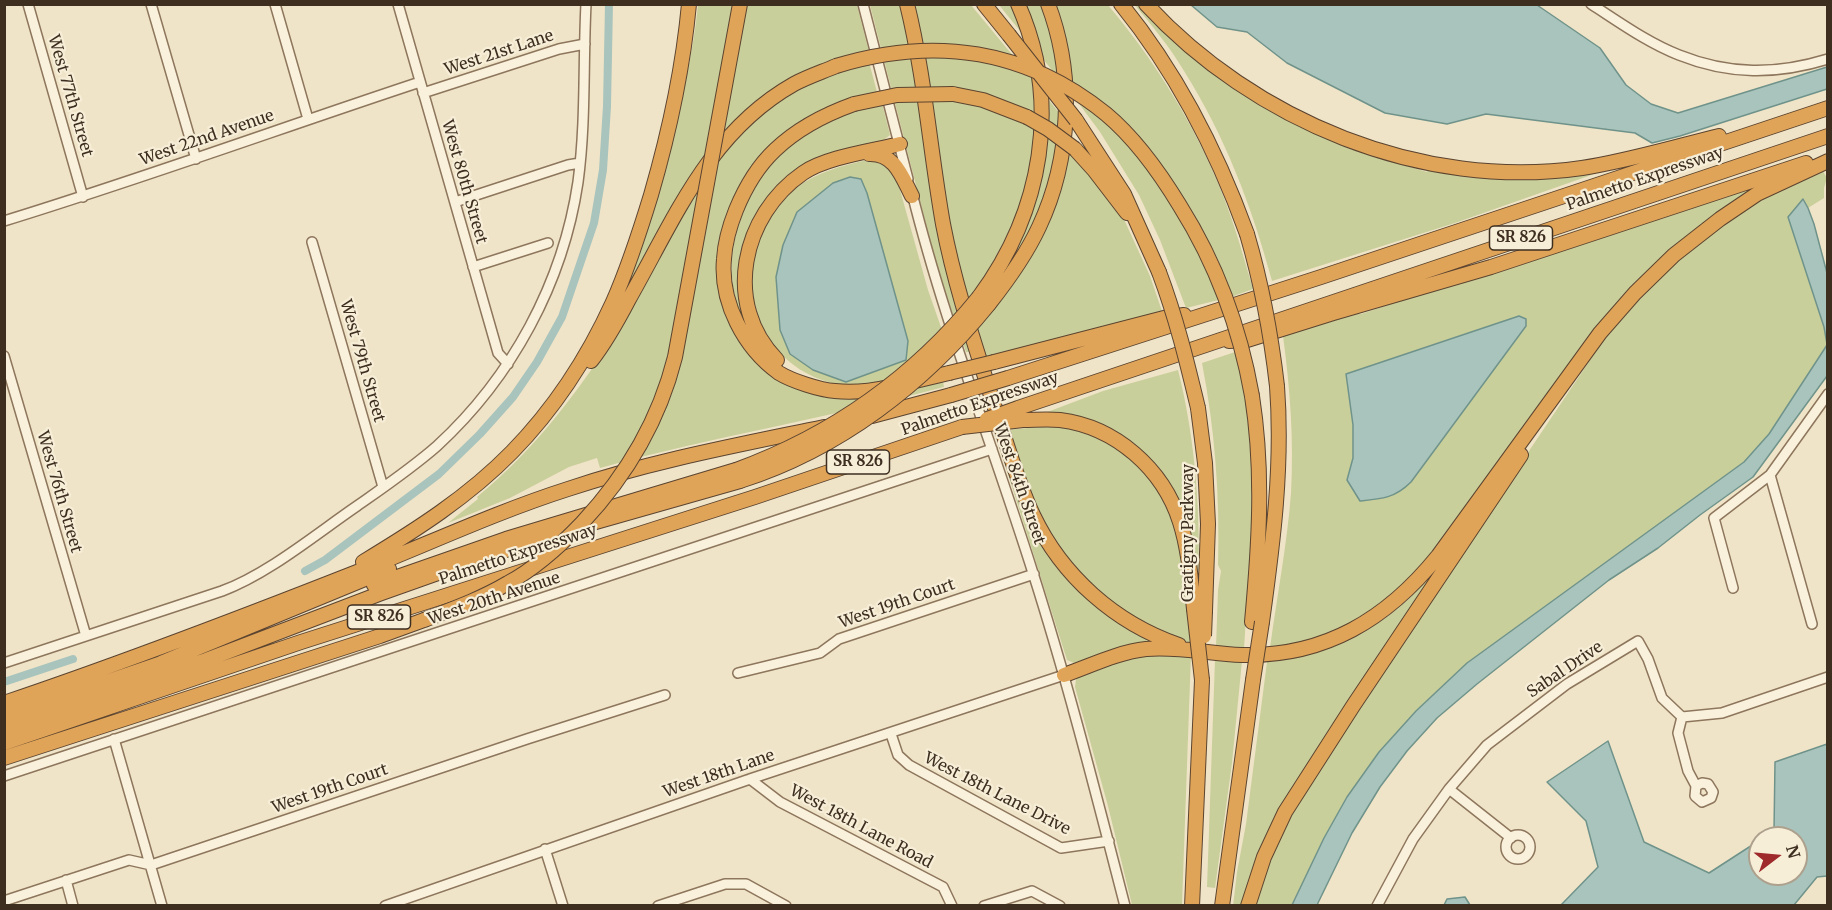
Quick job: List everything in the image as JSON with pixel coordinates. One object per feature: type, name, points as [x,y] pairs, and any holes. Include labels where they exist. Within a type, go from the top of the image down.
[{"type":"highway","points":[[555,401],[590,347],[613,302],[639,232],[674,104],[689,4]]},
{"type":"highway","points":[[4,758],[313,658],[476,600],[509,583],[539,563],[565,540],[599,504],[621,476],[643,441],[659,407],[675,357],[740,4]]},
{"type":"highway","points":[[907,4],[919,59],[938,194],[952,266],[979,358],[1032,514],[1054,552],[1088,592],[1116,614],[1143,630],[1195,650]]},
{"type":"highway","name":"Gratigny Parkway","points":[[984,4],[1048,81],[1124,194],[1159,272],[1174,314],[1198,408],[1205,463],[1208,524],[1200,610],[1202,680],[1192,906]]},
{"type":"highway","points":[[984,300],[1023,220],[1033,188],[1039,153],[1042,119],[1040,88],[1032,43],[1018,4]]},
{"type":"highway","points":[[4,730],[206,660],[471,561],[739,475],[812,437],[868,402],[922,358],[960,319],[984,300],[1015,269],[1039,228],[1049,202],[1061,155],[1065,116],[1064,76],[1060,46],[1048,4]]},
{"type":"highway","points":[[1121,4],[1161,58],[1198,120],[1220,164],[1247,234],[1267,313],[1277,386],[1280,437],[1278,486],[1257,622]]},
{"type":"highway","points":[[1146,4],[1159,19],[1196,51],[1253,93],[1305,122],[1397,157],[1486,171],[1581,168],[1720,136],[1759,131]]},
{"type":"highway","points":[[335,580],[419,528],[467,493],[511,453],[595,357],[704,167],[736,129],[764,104],[794,84],[836,66],[858,59],[896,52],[926,50],[971,53],[1035,70],[1080,95],[1106,114],[1132,140],[1154,168],[1185,214],[1206,252],[1234,319],[1244,355],[1258,436],[1260,504],[1257,622],[1253,680],[1222,906]]},
{"type":"highway","points":[[1142,232],[1075,149],[1027,117],[983,100],[953,94],[897,95],[854,104],[819,119],[799,131],[776,150],[757,171],[741,198],[730,226],[724,258],[725,284],[730,307],[739,327],[751,345],[781,374],[815,387],[855,392],[950,373],[1164,318],[1239,304]]},
{"type":"highway","name":"Palmetto Expressway","points":[[4,703],[184,640],[489,517],[588,483],[684,457],[952,399],[1010,383],[1239,304],[1827,108]]},
{"type":"highway","points":[[1010,383],[1148,344],[1827,118]]},
{"type":"highway","name":"Palmetto Expressway","points":[[4,743],[313,639],[755,497],[962,427],[1020,414],[1214,342],[1827,136]]},
{"type":"highway","points":[[815,387],[783,367],[761,341],[752,322],[747,304],[745,281],[746,256],[755,229],[769,205],[784,188],[805,172],[828,162],[900,144]]},
{"type":"highway","points":[[858,154],[876,154],[894,162],[912,196]]},
{"type":"highway","points":[[1214,342],[1247,340],[1491,267],[1827,156]]},
{"type":"highway","points":[[1064,675],[1126,653],[1158,648],[1247,655],[1298,650],[1340,637],[1377,616],[1410,587],[1434,561],[1600,333],[1635,293],[1674,255],[1720,219],[1757,195],[1827,160]]},
{"type":"highway","points":[[1248,906],[1264,857],[1285,812],[1511,470],[1567,380]]},
{"type":"highway","points":[[161,663],[312,602],[462,537],[567,498],[659,472],[867,426],[952,399]]},
{"type":"highway","points":[[1020,414],[1060,420],[1094,429],[1127,447],[1152,470],[1167,494],[1180,524],[1200,610]]},
{"type":"highway","points":[[4,717],[241,636],[467,551],[561,521],[739,475]]},
{"type":"street","name":"West 77th Street","points":[[28,4],[83,196]]},
{"type":"street","points":[[151,4],[196,159]]},
{"type":"street","points":[[275,4],[308,119]]},
{"type":"street","name":"West 80th Street","points":[[398,4],[498,353],[508,364]]},
{"type":"street","points":[[4,663],[222,591],[247,580],[383,487],[422,458],[456,428],[508,364],[536,314],[555,272],[572,212],[580,163],[586,4]]},
{"type":"street","name":"West 84th Street","points":[[863,4],[939,295],[1034,574],[1064,675],[1125,906]]},
{"type":"street","points":[[1591,4],[1677,55],[1711,66],[1746,72],[1804,66],[1827,59]]},
{"type":"street","name":"West 21st Lane","points":[[423,93],[559,49],[585,44]]},
{"type":"street","name":"West 22nd Avenue","points":[[4,221],[196,159],[420,82]]},
{"type":"street","points":[[454,202],[580,163]]},
{"type":"street","name":"West 79th Street","points":[[312,242],[383,487]]},
{"type":"street","points":[[473,267],[548,243]]},
{"type":"street","name":"West 76th Street","points":[[4,356],[86,636]]},
{"type":"street","points":[[1733,588],[1714,518],[1770,476],[1827,394]]},
{"type":"street","name":"West 20th Avenue","points":[[4,776],[992,449]]},
{"type":"street","points":[[1770,476],[1812,624]]},
{"type":"street","name":"West 19th Court","points":[[738,673],[820,653],[839,639],[1034,574]]},
{"type":"street","name":"Sabal Drive","points":[[1377,906],[1413,839],[1449,789],[1487,745],[1567,684],[1638,641],[1648,659],[1662,698],[1682,717]]},
{"type":"street","name":"West 18th Lane","points":[[385,906],[750,779],[1064,675]]},
{"type":"street","points":[[1696,786],[1688,771],[1678,733],[1682,717],[1722,713],[1827,677]]},
{"type":"street","name":"West 19th Court","points":[[4,901],[129,860],[152,865],[527,738],[665,695]]},
{"type":"street","name":"West 18th Lane Drive","points":[[891,734],[898,755],[909,765],[1062,848],[1108,842]]},
{"type":"street","points":[[114,740],[162,906]]},
{"type":"street","name":"West 18th Lane Road","points":[[750,779],[780,802],[943,887],[952,906]]},
{"type":"street","points":[[1449,789],[1511,838]]},
{"type":"street","points":[[545,849],[563,906]]},
{"type":"street","points":[[66,880],[73,906]]},
{"type":"street","points":[[658,906],[725,884],[746,884],[786,906]]},
{"type":"street","points":[[984,906],[1032,891],[1060,906]]},
{"type":"green space","points":[[698,5],[857,5],[869,52],[757,104],[627,293],[623,291],[678,114]]},
{"type":"green space","points":[[870,5],[905,5],[970,352],[966,352],[933,252]]},
{"type":"green space","points":[[913,5],[971,5],[1014,57],[976,48],[922,45]]},
{"type":"green space","points":[[999,5],[1014,5],[1025,37]]},
{"type":"green space","points":[[1026,5],[1041,5],[1050,32],[1060,77],[1043,59]]},
{"type":"green space","points":[[1052,5],[1108,5],[1139,45],[1181,108],[1215,176],[1236,232],[1253,289],[1186,308],[1160,240],[1139,195],[1100,132],[1074,97]]},
{"type":"green space","points":[[1135,5],[1143,5],[1307,128],[1350,149],[1427,172],[1428,169],[1464,174],[1597,170],[1597,173],[1455,223],[1272,281],[1256,226],[1225,146],[1199,96],[1173,54]]},
{"type":"green space","points":[[924,55],[962,57],[1027,73],[1036,84],[1038,116],[928,88]]},
{"type":"green space","points":[[869,62],[877,92],[852,99],[769,153],[722,251],[736,330],[811,392],[827,397],[860,399],[943,381],[944,387],[600,468],[597,458],[569,467],[510,498],[448,523],[478,499],[477,497],[519,459],[574,394],[622,323],[693,198],[735,140],[760,115],[789,94],[828,75]]},
{"type":"green space","points":[[930,99],[985,108],[1037,129],[1028,176],[1014,220],[993,262],[966,302],[947,219]]},
{"type":"green space","points":[[1048,99],[1060,114],[1056,153],[1039,209],[1012,262],[1040,182],[1047,141]]},
{"type":"green space","points":[[882,103],[890,135],[880,143],[821,159],[756,224],[746,320],[743,321],[733,288],[732,257],[741,219],[758,182],[783,151],[798,139],[838,117]]},
{"type":"green space","points":[[1068,151],[1080,161],[1122,215],[1150,276],[1163,314],[984,360],[974,331],[1009,288]]},
{"type":"green space","points":[[867,160],[885,163],[897,179],[928,290],[942,330],[884,383],[869,387],[849,386],[814,377],[787,359],[767,335],[756,307],[752,276],[757,245],[772,215],[795,189],[820,174]],"holes":[[[776,277],[891,280],[908,341],[790,354],[780,331]]]},
{"type":"green space","points":[[1821,168],[1827,178],[1824,198],[1808,208],[1804,200],[1827,345],[1769,434],[1744,462],[1467,663],[1416,711],[1379,752],[1347,797],[1324,838],[1292,905],[1254,906],[1270,856],[1297,803],[1461,552],[1613,326],[1671,263],[1753,202]]},
{"type":"green space","points":[[1771,179],[1656,268],[1422,572],[1354,624],[1309,641],[1270,648],[1291,493],[1291,414],[1283,336],[1353,313],[1361,314]],"holes":[[[1519,316],[1526,319],[1526,326],[1411,482],[1347,480],[1353,458],[1353,425],[1346,374]]]},
{"type":"green space","points":[[1238,351],[1256,459],[1244,649],[1216,647],[1221,571],[1218,565],[1217,489],[1213,438],[1202,363]]},
{"type":"green space","points":[[1178,370],[1189,424],[1196,479],[1199,535],[1198,590],[1190,548],[1139,452],[1042,414],[1103,391]]},
{"type":"green space","points":[[1049,426],[1083,433],[1111,444],[1135,462],[1165,499],[1179,539],[1187,592],[1191,643],[1152,630],[1089,587],[1042,526],[1007,430]]},
{"type":"green space","points":[[997,432],[1050,555],[1153,637],[1154,644],[1084,664],[1067,660],[995,433]]},
{"type":"green space","points":[[1461,532],[1297,787],[1246,905],[1233,906],[1267,662],[1289,659],[1331,646],[1352,637],[1391,614],[1423,584]]},
{"type":"green space","points":[[1147,652],[1191,654],[1182,905],[1132,905],[1108,806],[1075,687],[1076,679],[1082,673]]},
{"type":"green space","points":[[1215,659],[1242,661],[1232,763],[1215,888],[1207,887]]},
{"type":"water","points":[[1191,5],[1537,5],[1600,48],[1626,85],[1651,104],[1678,113],[1827,67],[1827,89],[1652,143],[1635,133],[1486,114],[1447,124],[1385,113],[1287,63],[1247,32],[1217,27]]},
{"type":"water","points":[[850,177],[861,179],[867,193],[908,341],[906,360],[846,382],[813,370],[790,354],[780,330],[776,277],[783,245],[797,212],[833,183]]},
{"type":"water","points":[[1803,199],[1814,224],[1827,273],[1827,344],[1824,327],[1788,217]]},
{"type":"water","points":[[1519,316],[1526,319],[1526,326],[1411,482],[1388,497],[1360,501],[1347,480],[1353,458],[1353,425],[1346,374]]},
{"type":"water","points":[[1827,345],[1827,376],[1753,477],[1658,548],[1609,580],[1437,718],[1407,751],[1380,787],[1352,833],[1317,905],[1292,905],[1324,838],[1347,797],[1379,752],[1416,711],[1467,663],[1744,462],[1769,434]]},
{"type":"water","points":[[1608,741],[1644,842],[1709,873],[1748,848],[1748,886],[1808,886],[1808,826],[1774,826],[1775,762],[1827,744],[1827,876],[1817,877],[1794,905],[1561,905],[1598,867],[1586,821],[1547,782]]},
{"type":"water","points":[[1465,897],[1470,905],[1444,905],[1447,899]]},
{"type":"waterway","points":[[305,571],[325,560],[439,474],[480,434],[513,397],[537,362],[562,317],[594,223],[603,170],[609,4]]},
{"type":"waterway","points":[[4,682],[73,659]]}]
